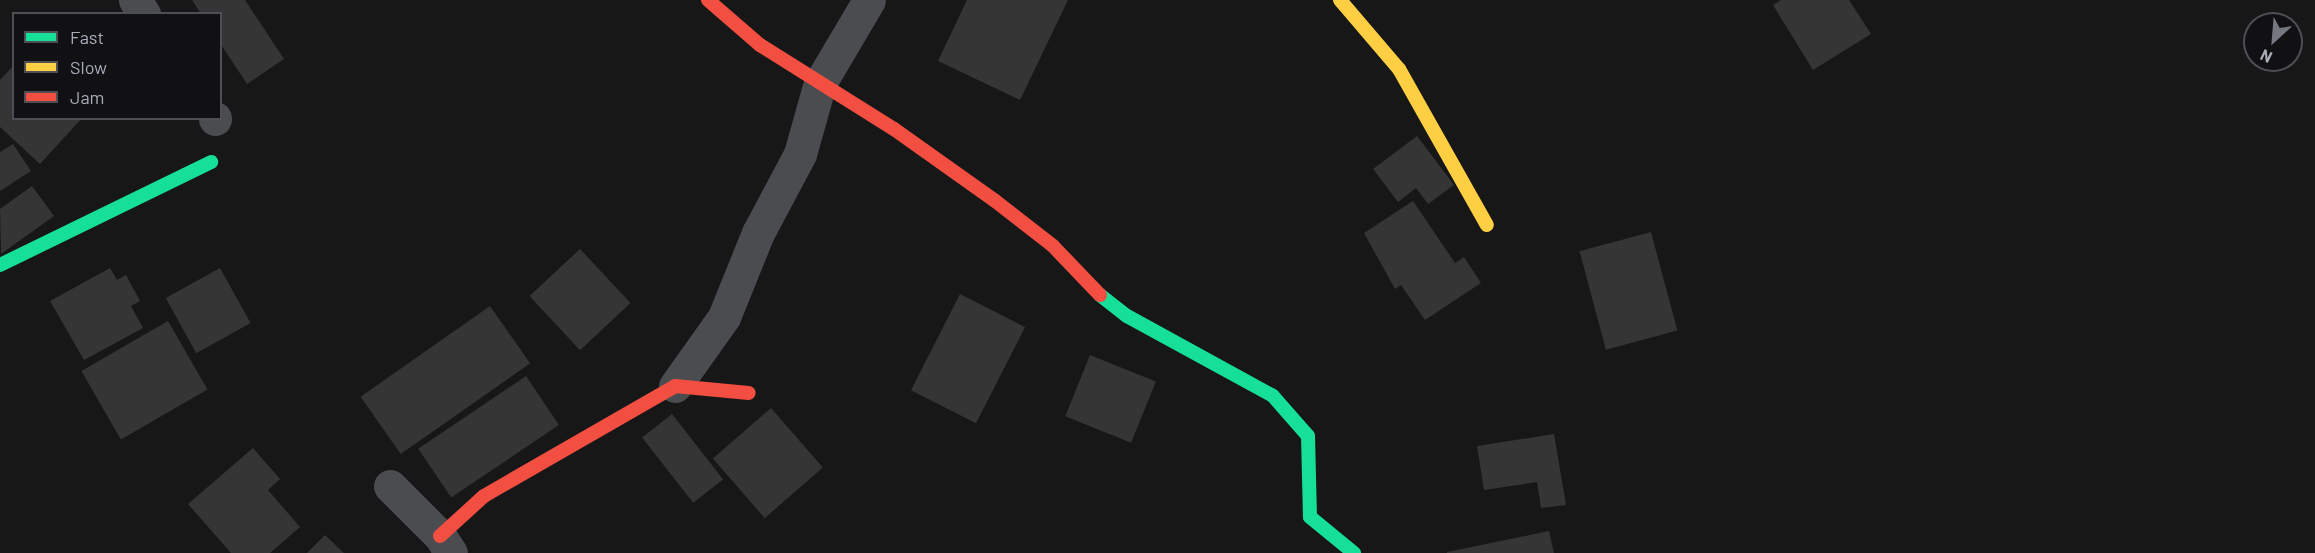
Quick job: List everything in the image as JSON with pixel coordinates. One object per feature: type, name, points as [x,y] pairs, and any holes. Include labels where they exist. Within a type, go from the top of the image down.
[{"type":"street","points":[[708,0],[760,45],[894,129],[994,200],[1053,246],[1086,285],[1127,316],[1272,396],[1308,436],[1310,517],[1354,553]]},
{"type":"street","points":[[390,486],[445,544],[484,496],[675,386],[724,317],[758,233],[800,154],[820,83],[869,0]]},
{"type":"street","points":[[1340,0],[1399,69],[1487,225]]},
{"type":"street","points":[[0,265],[211,162]]},
{"type":"street","points":[[675,386],[749,393]]},
{"type":"building","points":[[192,0],[245,0],[284,59],[247,84],[222,46],[222,12],[200,12]]},
{"type":"building","points":[[967,0],[1068,0],[1020,100],[938,61]]},
{"type":"building","points":[[1781,0],[1849,0],[1871,34],[1813,70],[1773,5]]},
{"type":"building","points":[[12,67],[12,120],[80,120],[40,164],[0,127],[0,80]]},
{"type":"building","points":[[1417,136],[1454,185],[1428,204],[1416,188],[1398,202],[1373,169]]},
{"type":"building","points":[[13,144],[31,171],[0,191],[0,152]]},
{"type":"building","points":[[32,186],[54,216],[1,254],[0,209]]},
{"type":"building","points":[[1413,201],[1455,263],[1464,257],[1481,283],[1425,320],[1401,285],[1395,289],[1364,233]]},
{"type":"building","points":[[1651,232],[1677,331],[1606,350],[1580,251]]},
{"type":"building","points":[[580,249],[630,303],[580,350],[530,296]]},
{"type":"building","points":[[110,268],[117,280],[126,275],[140,301],[131,306],[143,328],[84,360],[50,301]]},
{"type":"building","points":[[220,268],[251,323],[196,353],[166,298]]},
{"type":"building","points":[[960,294],[1025,327],[976,423],[911,390]]},
{"type":"building","points":[[490,306],[530,363],[401,454],[361,397]]},
{"type":"building","points":[[168,321],[208,389],[121,439],[81,371]]},
{"type":"building","points":[[1090,355],[1156,382],[1131,443],[1065,416]]},
{"type":"building","points":[[526,376],[559,425],[451,498],[418,449]]},
{"type":"building","points":[[771,408],[823,468],[765,518],[713,459]]},
{"type":"building","points":[[672,414],[723,479],[693,503],[642,437]]},
{"type":"building","points":[[1554,434],[1566,505],[1541,508],[1537,482],[1484,490],[1477,446]]},
{"type":"building","points":[[253,448],[280,479],[268,490],[300,527],[270,553],[231,553],[188,504]]},
{"type":"building","points":[[1549,531],[1554,553],[1447,553],[1447,552]]},
{"type":"building","points":[[325,535],[344,553],[307,553]]},
{"type":"traffic: fast","points":[[0,265],[211,162]]},
{"type":"traffic: fast","points":[[1100,295],[1127,316],[1273,396],[1308,436],[1310,517],[1354,553]]},
{"type":"traffic: slow","points":[[1340,0],[1399,69],[1487,225]]},
{"type":"traffic: jam","points":[[708,0],[760,45],[894,129],[994,200],[1053,246],[1100,295]]},
{"type":"traffic: jam","points":[[440,536],[484,496],[675,386],[749,393]]}]
